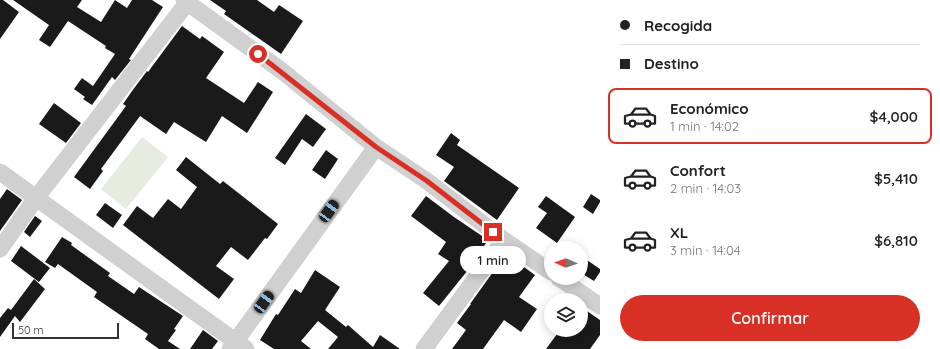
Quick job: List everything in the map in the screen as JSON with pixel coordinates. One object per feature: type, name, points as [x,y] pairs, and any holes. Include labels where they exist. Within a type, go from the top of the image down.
[{"type":"street","points":[[0,250],[36,198],[185,1],[282,71],[376,147],[427,181],[504,240],[544,267]]},
{"type":"street","points":[[0,172],[237,346],[376,147]]},
{"type":"street","points":[[424,349],[504,240]]},
{"type":"street","points":[[569,285],[600,306]]},
{"type":"shaded area","points":[[142,137],[168,157],[126,209],[101,189]]},
{"type":"building","points":[[0,0],[3,0],[19,12],[0,39]]},
{"type":"building","points":[[13,0],[82,0],[77,7],[101,22],[115,0],[127,8],[132,0],[152,0],[163,7],[129,59],[131,60],[115,80],[112,77],[92,105],[83,99],[85,97],[74,89],[82,78],[93,86],[115,54],[105,48],[106,46],[68,21],[50,47],[39,40],[49,25]]},
{"type":"building","points":[[210,0],[257,0],[274,12],[279,5],[303,21],[281,54],[224,14],[226,11]]},
{"type":"building","points":[[182,26],[200,39],[202,36],[224,52],[206,78],[244,103],[258,82],[273,92],[247,133],[222,116],[206,142],[174,122],[166,134],[140,116],[101,169],[103,171],[90,189],[74,177],[126,106],[123,104],[132,91]]},
{"type":"building","points":[[54,103],[81,123],[66,143],[39,124]]},
{"type":"building","points":[[306,114],[326,129],[313,147],[302,139],[285,165],[275,158]]},
{"type":"building","points":[[451,133],[460,140],[457,145],[519,188],[497,220],[444,181],[454,167],[436,155]]},
{"type":"building","points":[[326,150],[338,159],[325,179],[312,170]]},
{"type":"building","points":[[186,157],[220,184],[223,181],[278,224],[248,260],[231,247],[216,266],[234,279],[219,299],[123,225],[137,206],[153,218],[168,199],[181,209],[197,187],[176,170]]},
{"type":"building","points":[[7,189],[22,200],[0,231],[0,199]]},
{"type":"building","points":[[591,194],[600,200],[593,214],[583,207]]},
{"type":"building","points":[[426,196],[488,240],[468,270],[439,306],[423,293],[449,261],[438,254],[446,242],[411,216]]},
{"type":"building","points":[[546,196],[575,217],[558,241],[554,241],[536,228],[547,213],[538,207]]},
{"type":"building","points":[[105,203],[122,215],[113,228],[96,215]]},
{"type":"building","points":[[35,216],[42,221],[30,237],[24,232]]},
{"type":"building","points":[[62,237],[110,273],[108,276],[134,294],[139,287],[183,316],[174,329],[176,330],[168,341],[180,349],[159,349],[145,339],[148,334],[94,297],[97,292],[58,264],[55,268],[45,262]]},
{"type":"building","points":[[21,246],[50,268],[39,282],[11,261]]},
{"type":"building","points":[[506,254],[535,275],[519,297],[537,309],[521,332],[504,320],[483,349],[452,349],[466,330],[457,323]]},
{"type":"building","points":[[588,261],[600,269],[600,272],[594,281],[588,277]]},
{"type":"building","points":[[315,270],[340,287],[325,310],[346,327],[348,325],[373,347],[380,335],[400,349],[328,349],[338,337],[318,321],[301,341],[311,349],[274,349],[260,340],[276,314],[278,315],[295,289],[301,293]]},
{"type":"building","points":[[34,279],[45,289],[20,322],[15,316],[0,337],[0,318],[8,308],[11,310]]},
{"type":"building","points":[[588,312],[600,320],[600,335],[590,349],[546,349],[555,337],[588,337]]},
{"type":"building","points":[[203,330],[218,341],[212,349],[190,349]]},
{"type":"route","points":[[258,54],[282,71],[376,147],[427,181],[493,232]]}]
